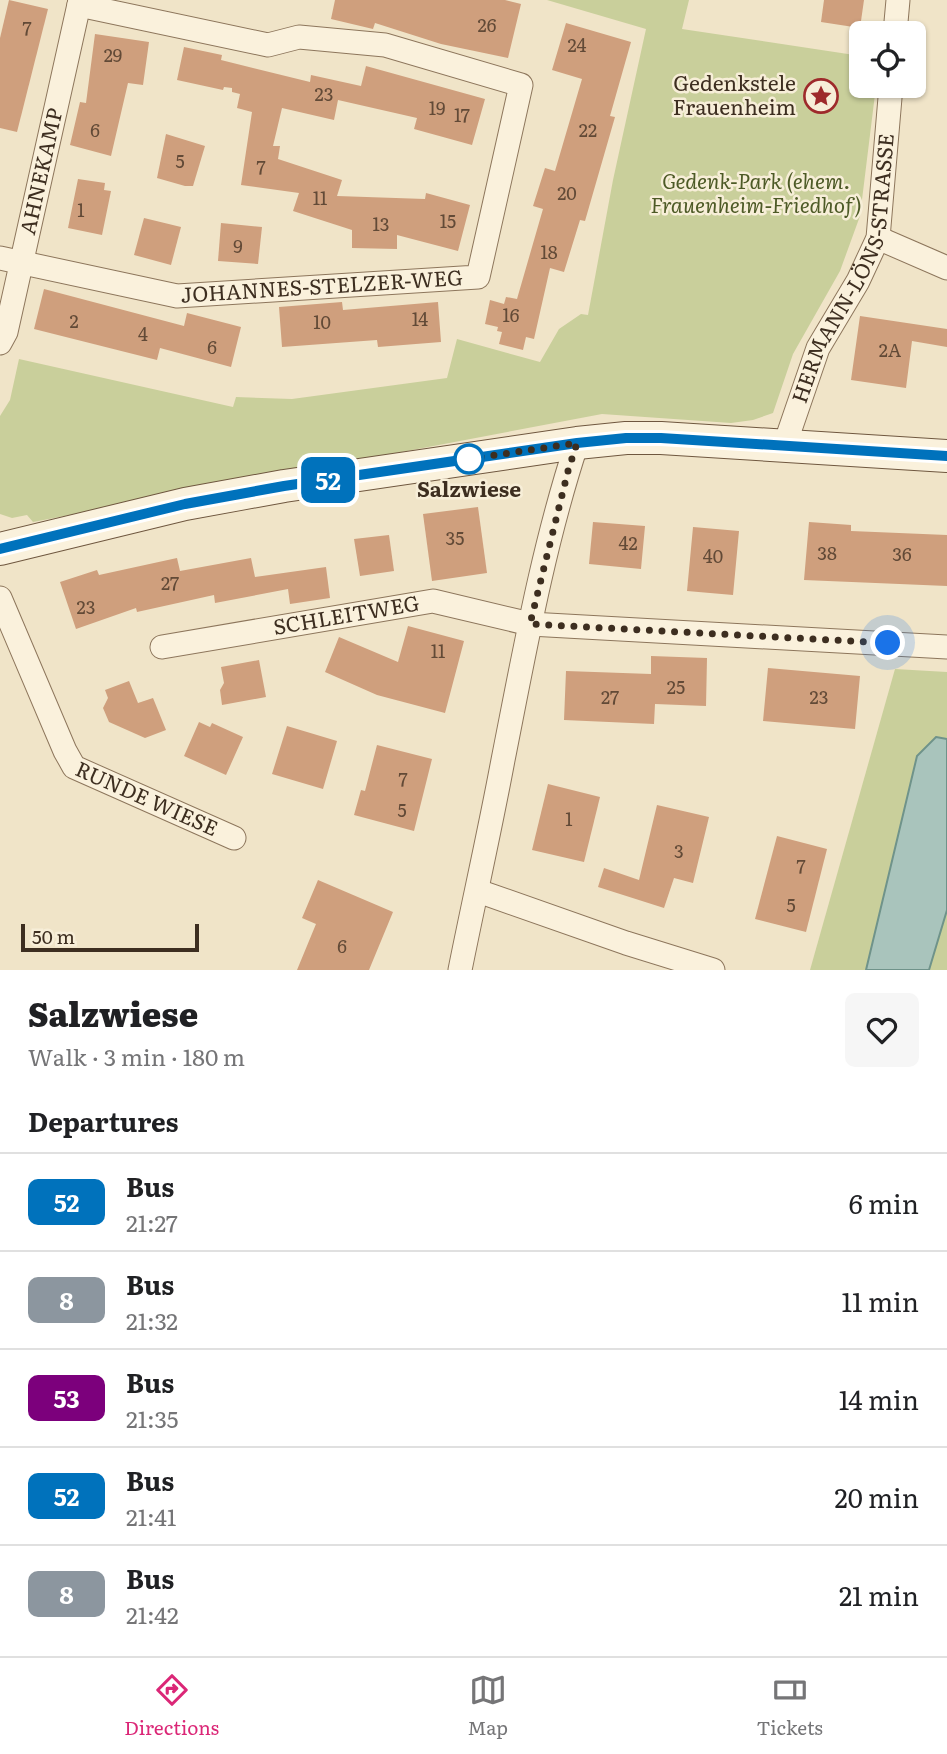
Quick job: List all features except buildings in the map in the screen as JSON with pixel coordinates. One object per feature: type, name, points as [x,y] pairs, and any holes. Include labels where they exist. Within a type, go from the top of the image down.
[{"type":"main road","points":[[0,549],[185,504],[284,486],[626,438],[947,456]]},
{"type":"street","points":[[896,21],[898,0]]},
{"type":"street","name":"JOHANNES-STELZER-WEG","points":[[11,260],[177,296],[478,277],[521,85],[385,45],[299,37],[268,45],[79,3]]},
{"type":"street","name":"AHNEKAMP","points":[[0,343],[6,332],[11,260],[79,3]]},
{"type":"street","name":"HERMANN-LÖNS-STRASSE","points":[[784,447],[818,348],[858,281],[878,238],[890,98]]},
{"type":"street","points":[[878,238],[947,268]]},
{"type":"street","points":[[460,970],[530,624],[577,443]]},
{"type":"street","name":"RUNDE WIESE","points":[[0,598],[65,751],[74,766],[234,838]]},
{"type":"street","name":"SCHLEITWEG","points":[[162,647],[433,601],[530,624]]},
{"type":"street","points":[[530,624],[947,646]]},
{"type":"street","points":[[478,891],[626,943],[713,970]]},
{"type":"green space","name":"Gedenk-Park (ehem. Frauenheim-Friedhof)","points":[[547,0],[689,0],[682,29],[849,54],[849,98],[875,98],[860,216],[840,271],[793,354],[773,413],[753,420],[731,423],[602,414],[33,522],[27,515],[12,518],[0,514],[0,416],[10,400],[19,359],[233,407],[236,397],[292,399],[447,378],[457,339],[540,362],[559,329],[581,314],[588,315],[613,180],[646,29]]},
{"type":"green space","points":[[895,669],[947,672],[947,970],[810,970]]},
{"type":"water","points":[[936,737],[947,739],[947,910],[929,970],[866,970],[917,756]]},
{"type":"bus line","name":"52","points":[[0,549],[185,504],[284,486],[626,438],[947,456]]},
{"type":"place","name":"Gedenkstele Frauenheim","points":[[821,96]]},
{"type":"place","name":"Salzwiese","points":[[469,459]]},
{"type":"route","points":[[469,459],[577,443],[530,624],[888,643]]}]
